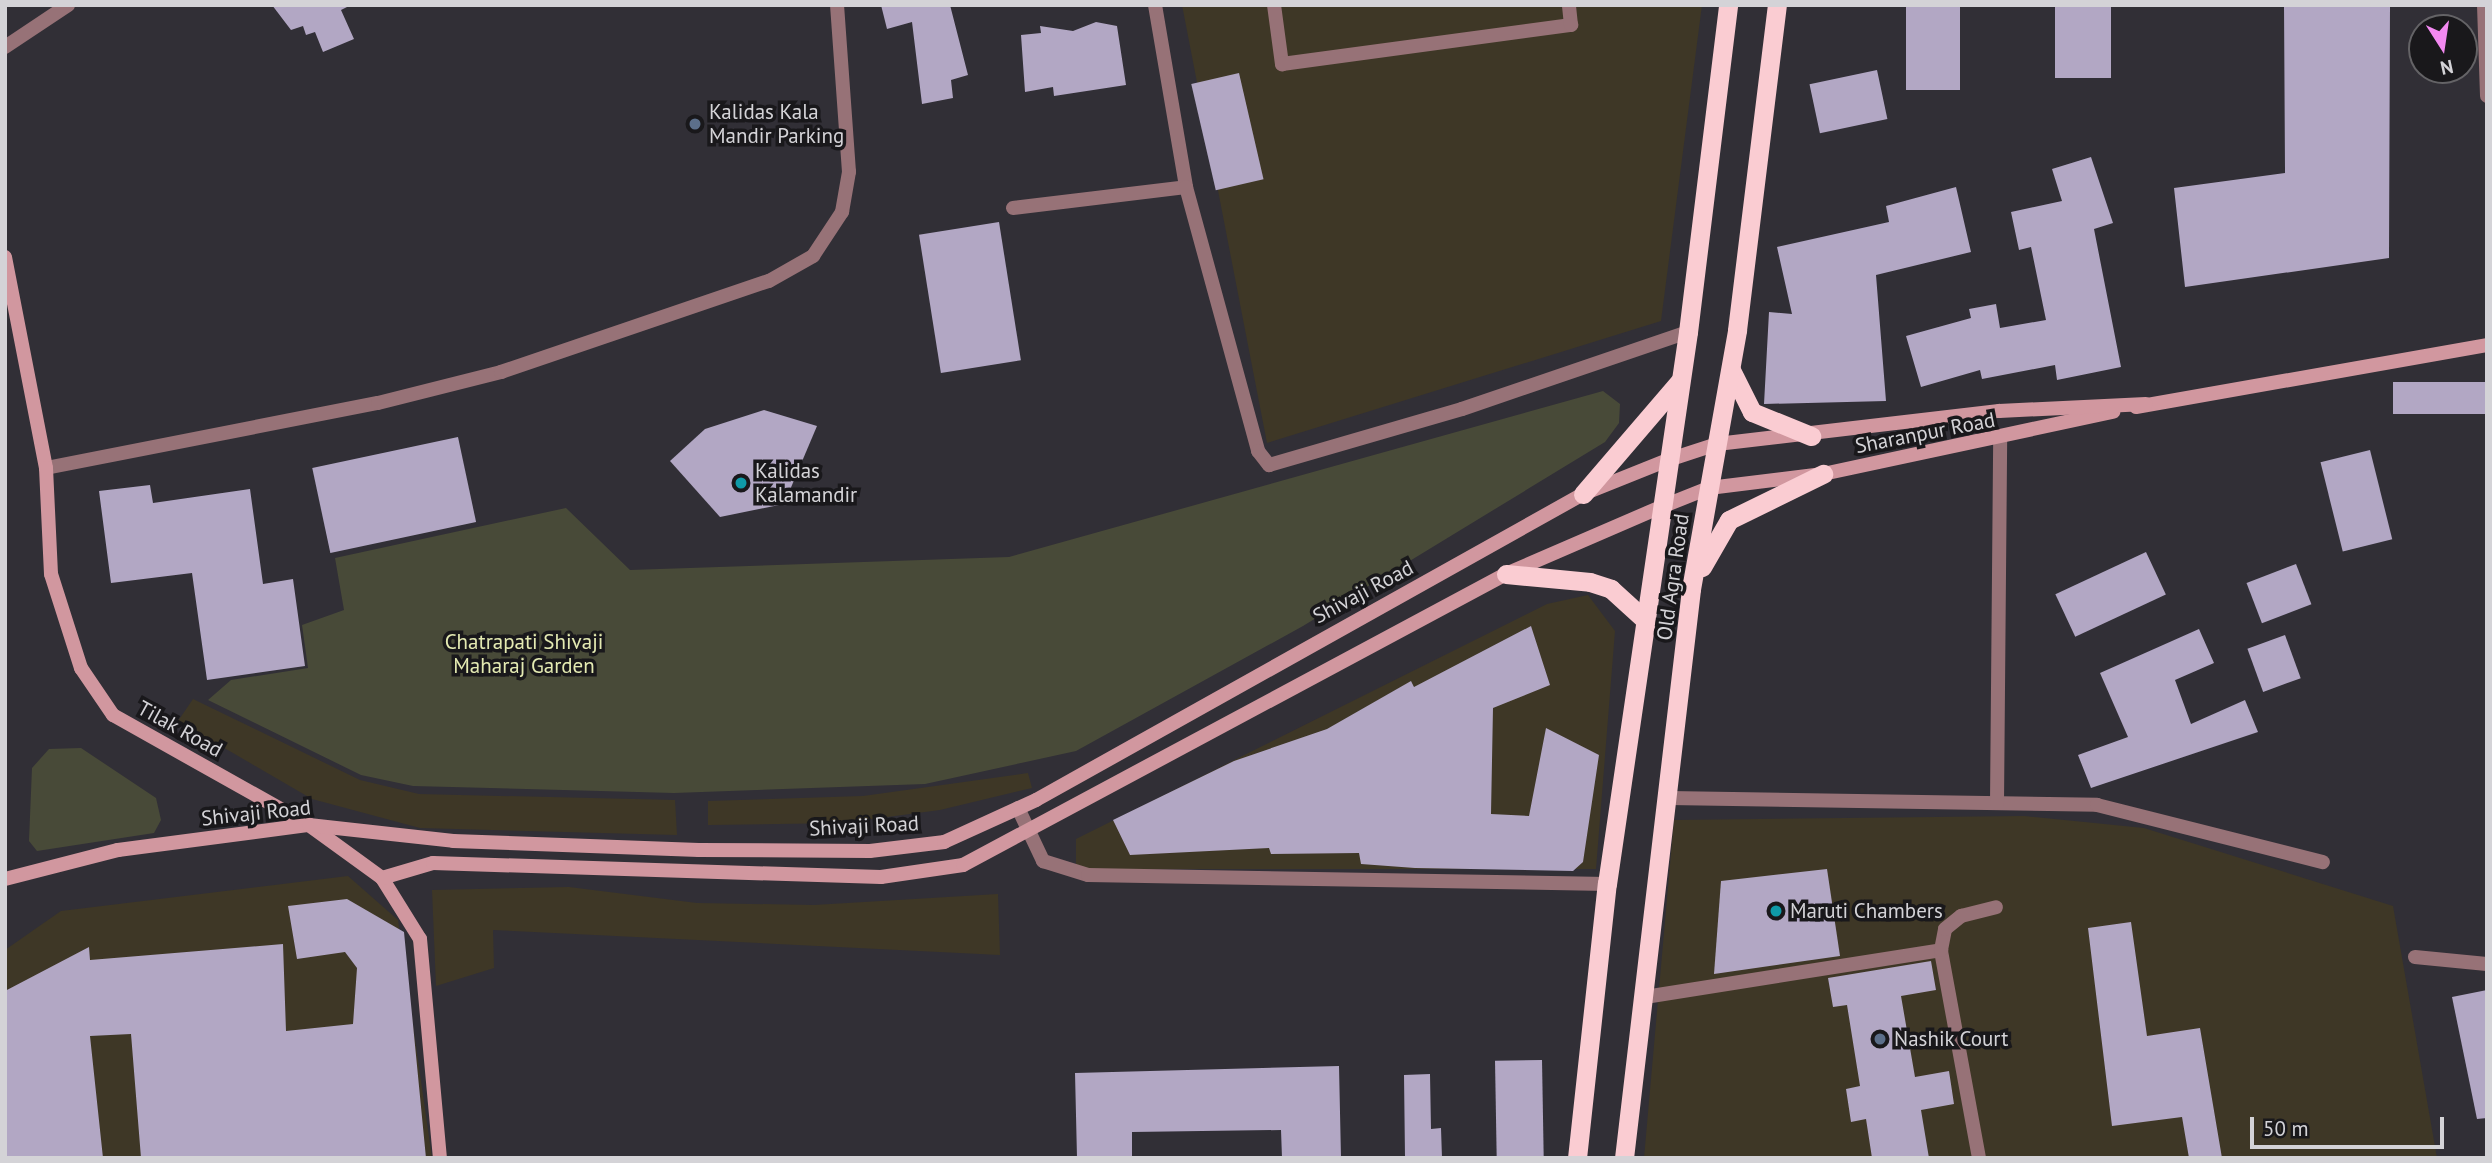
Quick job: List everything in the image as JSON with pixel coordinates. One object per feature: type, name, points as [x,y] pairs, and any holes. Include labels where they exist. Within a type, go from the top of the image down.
[{"type":"highway","name":"Old Agra Road","points":[[1577,1158],[1607,884],[1688,332],[1728,5]]},
{"type":"highway","name":"Old Agra Road","points":[[1624,1158],[1670,798],[1691,589],[1730,369],[1777,5]]},
{"type":"highway","points":[[1730,369],[1752,412],[1811,436]]},
{"type":"highway","points":[[1583,494],[1681,380]]},
{"type":"highway","points":[[1691,589],[1729,520],[1823,474]]},
{"type":"highway","points":[[1506,573],[1590,582],[1611,589],[1644,619]]},
{"type":"main road","name":"Tilak Road","points":[[5,257],[46,468],[51,574],[81,668],[113,715],[309,825],[382,878],[420,939],[440,1158]]},
{"type":"main road","name":"Sharanpur Road","points":[[1709,488],[1823,474],[2000,440],[2146,404],[2487,345]]},
{"type":"main road","name":"Sharanpur Road","points":[[1717,444],[1811,436],[1999,411],[2146,404]]},
{"type":"main road","name":"Shivaji Road","points":[[5,879],[118,849],[309,825],[453,841],[870,851],[944,842],[1018,808],[1583,494],[1668,460],[1717,444]]},
{"type":"main road","points":[[382,878],[433,863],[881,877],[963,865],[1030,834],[1506,573],[1709,488]]},
{"type":"street","points":[[5,47],[68,5]]},
{"type":"street","points":[[46,468],[378,403],[501,372],[769,281],[813,256],[842,212],[849,172],[837,5]]},
{"type":"street","points":[[1155,5],[1186,187],[1258,451],[1269,465],[1450,413],[1688,332]]},
{"type":"street","points":[[1274,5],[1282,64],[1572,26],[1569,5]]},
{"type":"street","points":[[2484,5],[2487,96]]},
{"type":"street","points":[[1013,208],[1186,187]]},
{"type":"street","points":[[1997,803],[2000,440]]},
{"type":"street","points":[[1670,798],[2097,805],[2323,862]]},
{"type":"street","points":[[1018,808],[1043,861],[1088,875],[1607,884]]},
{"type":"street","points":[[1979,1158],[1941,950],[1945,929],[1961,916],[1996,907]]},
{"type":"street","points":[[1645,997],[1941,950]]},
{"type":"street","points":[[2415,957],[2487,964]]},
{"type":"shaded area","points":[[1182,5],[1702,5],[1661,321],[1267,443]]},
{"type":"shaded area","points":[[1588,595],[1615,631],[1596,869],[1076,869],[1076,839],[1547,604]]},
{"type":"shaded area","points":[[193,699],[360,780],[419,794],[675,800],[677,835],[420,828],[312,799],[178,721]]},
{"type":"shaded area","points":[[1028,773],[1032,788],[940,810],[842,823],[708,825],[708,801],[863,796]]},
{"type":"shaded area","points":[[2024,816],[2144,828],[2393,906],[2437,1158],[1644,1158],[1674,820]]},
{"type":"shaded area","points":[[348,876],[398,920],[432,1158],[5,1158],[5,950],[61,911]]},
{"type":"shaded area","points":[[569,887],[697,903],[814,905],[998,894],[1000,955],[493,930],[494,968],[436,986],[432,890]]},
{"type":"green space","name":"Chatrapati Shivaji Maharaj Garden","points":[[1603,391],[1620,404],[1619,423],[1605,442],[1303,626],[1076,751],[925,784],[674,793],[413,786],[361,775],[208,700],[231,680],[308,668],[302,625],[344,610],[335,558],[566,508],[630,570],[1009,557]]},
{"type":"green space","points":[[81,748],[156,798],[161,820],[154,833],[37,851],[29,841],[32,768],[49,749]]},
{"type":"building","points":[[272,5],[351,5],[341,10],[354,39],[323,52],[315,32],[306,35],[303,26],[291,30]]},
{"type":"building","points":[[881,5],[950,5],[968,75],[951,80],[953,98],[922,104],[912,22],[887,29]]},
{"type":"building","points":[[1906,5],[1960,5],[1960,90],[1906,90]]},
{"type":"building","points":[[2055,5],[2111,5],[2111,78],[2055,78]]},
{"type":"building","points":[[2284,5],[2390,5],[2389,258],[2185,287],[2174,188],[2285,173]]},
{"type":"building","points":[[1096,22],[1117,26],[1126,85],[1054,96],[1053,87],[1025,92],[1021,35],[1041,33],[1040,26],[1073,31]]},
{"type":"building","points":[[1877,70],[1887,119],[1820,133],[1810,84]]},
{"type":"building","points":[[1239,73],[1264,179],[1216,190],[1191,84]]},
{"type":"building","points":[[2091,157],[2113,223],[2094,229],[2121,367],[2057,380],[2055,365],[1982,379],[1980,370],[1921,387],[1906,336],[1971,318],[1969,309],[1996,304],[2000,328],[2046,320],[2031,247],[2019,250],[2011,212],[2062,201],[2052,169]]},
{"type":"building","points":[[1956,187],[1971,252],[1876,275],[1886,401],[1764,404],[1769,312],[1792,314],[1777,247],[1889,222],[1886,206]]},
{"type":"building","points":[[999,222],[1021,360],[941,373],[919,235]]},
{"type":"building","points":[[2393,382],[2487,382],[2487,414],[2393,414]]},
{"type":"building","name":"Kalidas Kalamandir","points":[[764,410],[817,426],[784,504],[720,517],[670,461],[705,429]]},
{"type":"building","points":[[458,437],[476,522],[330,553],[312,468]]},
{"type":"building","points":[[2370,450],[2392,539],[2343,552],[2321,462]]},
{"type":"building","points":[[150,485],[153,503],[250,489],[263,584],[293,579],[305,666],[207,680],[192,573],[111,583],[99,491]]},
{"type":"building","points":[[2146,552],[2166,595],[2075,637],[2055,594]]},
{"type":"building","points":[[2296,564],[2311,604],[2262,623],[2247,583]]},
{"type":"building","points":[[1531,626],[1550,685],[1493,708],[1491,814],[1529,816],[1546,728],[1599,755],[1583,862],[1573,871],[1415,868],[1361,864],[1359,853],[1271,854],[1269,848],[1130,855],[1113,820],[1234,761],[1327,729],[1411,681],[1414,687]]},
{"type":"building","points":[[2199,629],[2214,663],[2175,680],[2191,724],[2245,700],[2258,732],[2091,788],[2078,755],[2128,737],[2100,673]]},
{"type":"building","points":[[2285,635],[2301,678],[2263,692],[2247,649]]},
{"type":"building","name":"Maruti Chambers","points":[[1827,869],[1840,956],[1714,974],[1721,881]]},
{"type":"building","points":[[347,899],[404,932],[426,1158],[141,1158],[131,1034],[90,1036],[103,1158],[5,1158],[5,991],[89,947],[90,960],[283,944],[286,1031],[353,1024],[357,968],[345,952],[297,959],[288,906]]},
{"type":"building","points":[[2131,922],[2147,1036],[2200,1028],[2222,1158],[2189,1158],[2182,1117],[2112,1126],[2088,928]]},
{"type":"building","name":"Nashik Court","points":[[1931,961],[1936,990],[1901,996],[1915,1077],[1949,1071],[1954,1104],[1921,1110],[1929,1158],[1872,1158],[1866,1119],[1851,1122],[1846,1089],[1860,1086],[1847,1005],[1833,1007],[1828,978]]},
{"type":"building","points":[[2487,990],[2487,1118],[2477,1119],[2452,997]]},
{"type":"building","points":[[1542,1060],[1544,1158],[1497,1158],[1495,1061]]},
{"type":"building","points":[[1339,1066],[1341,1158],[1282,1158],[1281,1130],[1132,1132],[1132,1158],[1077,1158],[1075,1073]]},
{"type":"building","points":[[1430,1074],[1431,1129],[1441,1128],[1442,1158],[1405,1158],[1404,1075]]},
{"type":"place","name":"Kalidas Kala Mandir Parking","points":[[695,124]]},
{"type":"place","name":"Kalidas Kalamandir","points":[[741,483]]},
{"type":"place","name":"Maruti Chambers","points":[[1776,911]]},
{"type":"place","name":"Nashik Court","points":[[1880,1039]]}]
